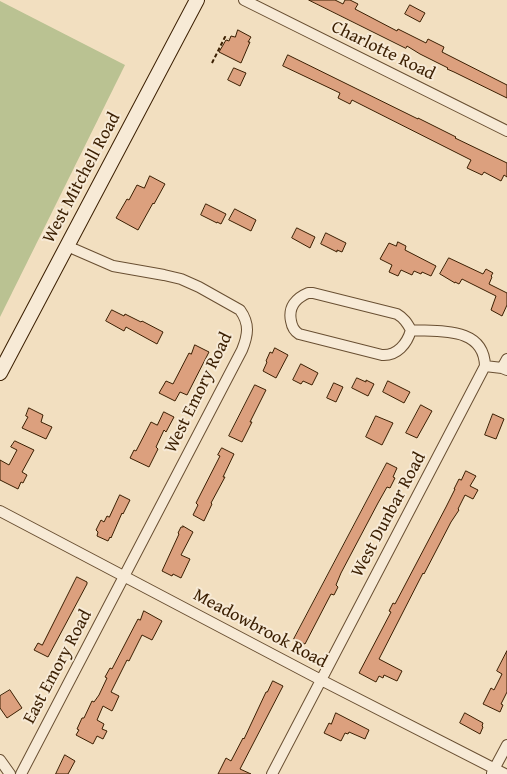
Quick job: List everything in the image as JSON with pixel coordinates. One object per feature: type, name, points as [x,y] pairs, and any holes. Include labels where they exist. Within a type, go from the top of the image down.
[{"type":"main road","name":"West Mitchell Road","points":[[0,373],[196,0]]},
{"type":"street","name":"Charlotte Road","points":[[244,0],[507,131]]},
{"type":"street","name":"West Emory Road","points":[[67,246],[113,266],[164,275],[187,282],[240,310],[245,317],[247,325],[246,340],[242,350],[124,575]]},
{"type":"street","points":[[313,293],[397,314],[404,318],[411,330],[408,339],[402,347],[387,356],[300,334],[295,331],[290,315],[297,299],[313,293]]},
{"type":"street","points":[[411,330],[450,332],[466,337],[481,349],[484,354],[485,366],[505,366]]},
{"type":"street","name":"West Dunbar Road","points":[[272,774],[485,366]]},
{"type":"street","name":"Meadowbrook Road","points":[[0,511],[493,771],[505,774]]},
{"type":"street","name":"East Emory Road","points":[[20,774],[124,575]]},
{"type":"street","points":[[493,771],[507,745]]},
{"type":"street","points":[[0,760],[10,774]]},
{"type":"path","points":[[212,63],[225,37],[228,38]]},
{"type":"green space","points":[[0,1],[125,65],[0,317]]},
{"type":"building","points":[[309,0],[335,0],[343,4],[345,0],[350,0],[358,4],[355,9],[397,31],[398,29],[426,43],[428,39],[444,47],[442,52],[507,85],[507,98],[447,69],[407,46],[406,48]]},
{"type":"building","points":[[410,5],[425,13],[420,22],[405,14]]},
{"type":"building","points":[[238,30],[251,37],[241,63],[219,52],[226,40],[229,41],[231,36],[235,37]]},
{"type":"building","points":[[288,55],[507,163],[507,177],[504,175],[501,181],[484,172],[482,175],[467,168],[471,160],[352,100],[350,104],[338,98],[340,93],[283,66]]},
{"type":"building","points":[[234,68],[246,73],[240,86],[228,80]]},
{"type":"building","points":[[150,176],[165,184],[138,230],[116,218],[137,185],[144,188]]},
{"type":"building","points":[[206,204],[226,214],[221,224],[201,215]]},
{"type":"building","points":[[235,209],[256,220],[251,231],[229,220]]},
{"type":"building","points":[[297,228],[315,237],[310,248],[292,238]]},
{"type":"building","points":[[326,233],[346,243],[342,252],[337,250],[337,252],[321,244]]},
{"type":"building","points":[[398,242],[406,246],[405,250],[436,266],[431,276],[414,271],[412,275],[401,270],[398,276],[389,272],[392,265],[380,259],[389,243],[396,246]]},
{"type":"building","points":[[449,258],[483,274],[486,269],[493,273],[489,284],[507,293],[507,305],[502,316],[491,310],[496,296],[462,279],[459,284],[440,274]]},
{"type":"building","points":[[112,310],[124,316],[125,314],[142,321],[163,332],[157,344],[126,327],[124,331],[106,321]]},
{"type":"building","points":[[195,345],[209,352],[187,395],[180,392],[175,401],[159,393],[166,381],[173,384]]},
{"type":"building","points":[[275,348],[288,355],[276,378],[263,371],[270,352],[272,353]]},
{"type":"building","points":[[301,364],[318,373],[312,385],[303,381],[301,384],[293,380]]},
{"type":"building","points":[[357,378],[374,384],[368,396],[352,388]]},
{"type":"building","points":[[388,381],[410,392],[404,403],[383,392]]},
{"type":"building","points":[[334,383],[343,387],[336,402],[327,398]]},
{"type":"building","points":[[255,385],[266,390],[242,442],[229,436]]},
{"type":"building","points":[[421,405],[432,411],[417,438],[406,433]]},
{"type":"building","points":[[29,408],[43,415],[41,422],[52,427],[46,439],[22,428],[28,417],[26,416]]},
{"type":"building","points":[[164,412],[174,417],[166,432],[164,430],[156,447],[158,449],[149,467],[130,458],[134,450],[136,451],[151,422],[157,425]]},
{"type":"building","points":[[493,414],[504,419],[496,439],[485,435]]},
{"type":"building","points":[[376,416],[393,423],[382,445],[366,437]]},
{"type":"building","points":[[15,441],[34,450],[22,472],[27,475],[18,489],[0,480],[0,460],[9,465],[17,450],[11,447]]},
{"type":"building","points":[[222,448],[234,454],[204,521],[193,515],[198,505],[196,503],[220,456],[218,455]]},
{"type":"building","points":[[387,463],[397,468],[393,477],[395,478],[390,488],[387,487],[341,573],[334,595],[331,594],[305,644],[294,639]]},
{"type":"building","points":[[466,471],[476,476],[470,486],[478,490],[473,499],[465,495],[459,510],[423,573],[379,659],[402,671],[397,681],[384,675],[383,678],[379,676],[376,682],[359,673],[391,612],[389,611],[393,603],[395,604],[459,479],[461,480]]},
{"type":"building","points":[[120,495],[130,500],[108,541],[97,536],[98,532],[96,530],[101,520],[104,522],[107,516],[109,517]]},
{"type":"building","points":[[183,526],[193,532],[181,555],[190,559],[181,578],[162,571],[178,533]]},
{"type":"building","points":[[77,577],[87,582],[87,584],[48,657],[34,650],[38,643],[42,645]]},
{"type":"building","points":[[144,611],[162,621],[152,640],[142,635],[129,661],[127,660],[111,692],[119,696],[112,711],[103,706],[97,720],[104,724],[102,729],[107,731],[103,739],[97,736],[93,744],[76,735],[79,730],[77,729],[92,701],[94,702],[99,695],[107,678],[105,677],[110,668],[112,669]]},
{"type":"building","points":[[507,651],[507,692],[501,704],[503,705],[500,712],[483,704],[491,688],[494,690],[502,674],[497,671]]},
{"type":"building","points":[[273,681],[283,686],[240,769],[251,774],[218,774],[226,758],[231,761]]},
{"type":"building","points":[[10,690],[22,708],[7,718],[0,708],[0,696]]},
{"type":"building","points":[[336,713],[369,730],[365,739],[349,732],[348,734],[345,733],[341,741],[324,733]]},
{"type":"building","points":[[465,713],[483,723],[480,734],[460,723]]},
{"type":"building","points":[[65,755],[75,761],[68,774],[56,774]]}]
